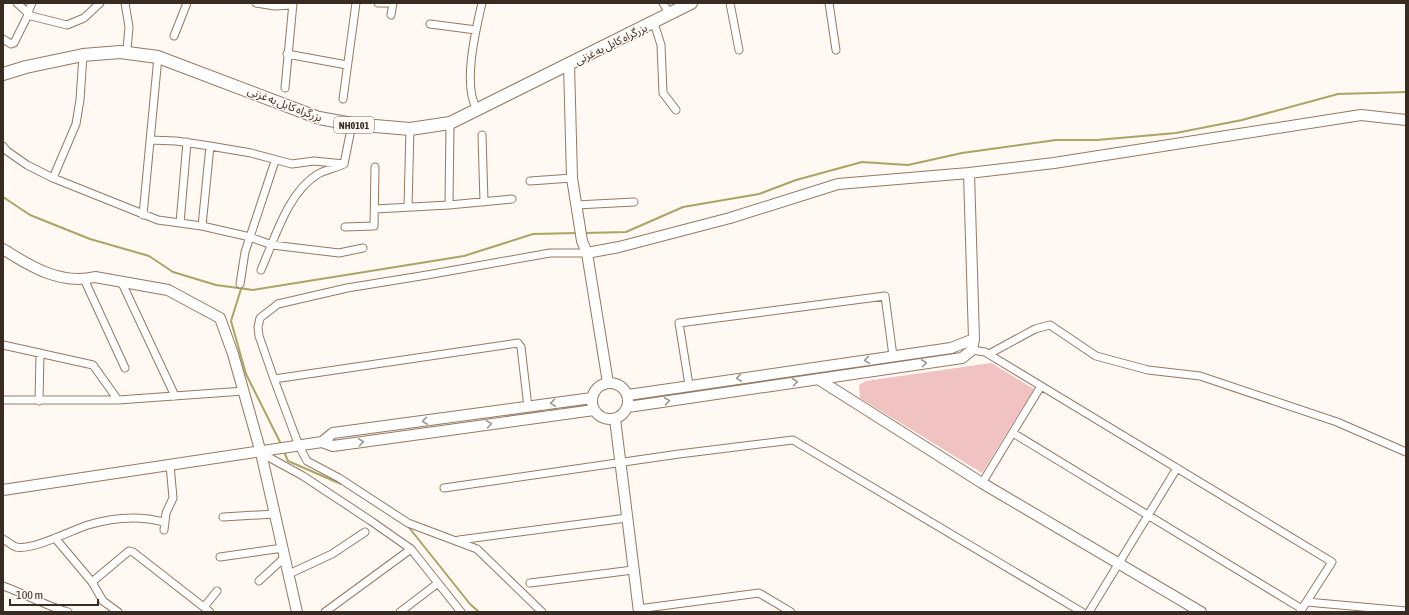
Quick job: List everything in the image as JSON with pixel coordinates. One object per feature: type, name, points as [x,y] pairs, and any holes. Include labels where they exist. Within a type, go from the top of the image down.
[{"type":"highway","name":"بزرگراه کابل به غزنی","points":[[3,74],[26,67],[83,55],[120,52],[158,57],[319,118],[352,124],[410,129],[450,123],[654,23],[691,3]]},
{"type":"street","points":[[17,3],[31,16],[67,25],[84,18],[100,3]]},
{"type":"street","points":[[3,39],[11,44],[14,43],[32,3]]},
{"type":"street","points":[[120,52],[127,49],[129,27],[126,3]]},
{"type":"street","points":[[174,36],[187,3]]},
{"type":"street","points":[[260,3],[292,4],[285,88]]},
{"type":"street","points":[[343,99],[356,3]]},
{"type":"street","points":[[378,3],[393,3],[391,15]]},
{"type":"street","points":[[477,109],[472,99],[471,70],[476,30],[482,3]]},
{"type":"street","points":[[663,3],[670,14]]},
{"type":"street","points":[[730,3],[739,50]]},
{"type":"street","points":[[829,3],[836,50]]},
{"type":"street","points":[[654,23],[661,45],[663,93],[676,110]]},
{"type":"street","points":[[430,24],[476,30]]},
{"type":"street","points":[[287,54],[347,65]]},
{"type":"street","points":[[53,178],[76,124],[80,100],[83,55]]},
{"type":"street","points":[[143,215],[158,57]]},
{"type":"street","points":[[569,64],[572,178],[582,241],[588,253],[608,383]]},
{"type":"street","points":[[538,611],[480,551],[457,540],[408,523],[339,478],[307,461],[299,446],[259,336],[258,327],[260,318],[278,304],[347,288],[427,276],[550,253],[588,253],[619,247],[730,218],[838,184],[969,173],[1054,163],[1361,115],[1406,120]]},
{"type":"street","points":[[449,206],[450,123]]},
{"type":"street","points":[[344,164],[352,124]]},
{"type":"street","points":[[408,207],[410,129]]},
{"type":"street","points":[[482,135],[484,202]]},
{"type":"street","points":[[150,140],[187,142],[251,153],[292,164],[314,161],[344,164]]},
{"type":"street","points":[[180,223],[187,142]]},
{"type":"street","points":[[3,146],[7,151],[27,165],[53,178],[158,220],[202,226],[250,237],[272,245],[339,253],[363,248]]},
{"type":"street","points":[[202,226],[210,146]]},
{"type":"street","points":[[240,284],[245,252],[275,160]]},
{"type":"street","points":[[261,270],[289,206],[298,191],[319,174],[344,164]]},
{"type":"street","points":[[345,227],[374,226],[375,167]]},
{"type":"street","points":[[628,407],[962,358],[972,350],[974,339],[969,173]]},
{"type":"street","points":[[530,181],[572,178]]},
{"type":"street","points":[[375,209],[449,206],[512,199]]},
{"type":"street","points":[[576,208],[634,202]]},
{"type":"street","points":[[3,249],[51,275],[70,280],[95,277],[168,290],[220,318],[234,354],[261,453],[297,612]]},
{"type":"street","points":[[84,279],[124,368]]},
{"type":"street","points":[[121,281],[175,396]]},
{"type":"street","points":[[689,385],[679,324],[885,296],[893,356]]},
{"type":"street","points":[[989,354],[1034,329],[1050,324],[1096,356],[1148,370],[1200,376],[1354,428],[1406,452]]},
{"type":"street","points":[[628,395],[951,348],[974,339]]},
{"type":"street","points":[[274,379],[518,344],[521,347],[528,407]]},
{"type":"street","points":[[3,346],[93,365],[118,400]]},
{"type":"street","points":[[972,350],[989,354],[1332,562],[1303,608]]},
{"type":"street","points":[[39,401],[40,353]]},
{"type":"street","points":[[818,379],[982,483],[1201,612]]},
{"type":"street","points":[[608,383],[620,385],[628,395],[628,407],[620,417],[614,419],[602,418],[594,410],[592,398],[598,388],[608,383]]},
{"type":"street","points":[[982,483],[1041,386]]},
{"type":"street","points":[[3,400],[118,400],[244,391]]},
{"type":"street","points":[[3,490],[261,453],[322,442],[333,433],[592,398]]},
{"type":"street","points":[[322,442],[333,446],[594,410]]},
{"type":"street","points":[[614,419],[638,611],[759,593],[791,612]]},
{"type":"street","points":[[1013,433],[1303,608],[1406,611]]},
{"type":"street","points":[[444,488],[620,462],[794,440],[1082,612]]},
{"type":"street","points":[[261,453],[302,476],[411,549],[460,612]]},
{"type":"street","points":[[164,530],[164,522],[173,498],[170,465]]},
{"type":"street","points":[[1089,612],[1177,468]]},
{"type":"street","points":[[223,517],[275,514]]},
{"type":"street","points":[[3,538],[15,546],[21,547],[55,538],[89,524],[134,516],[164,522]]},
{"type":"street","points":[[457,540],[627,518]]},
{"type":"street","points":[[289,574],[332,554],[365,532]]},
{"type":"street","points":[[55,538],[92,582],[103,601],[118,612]]},
{"type":"street","points":[[325,612],[411,549]]},
{"type":"street","points":[[92,582],[129,551],[133,552],[210,612]]},
{"type":"street","points":[[220,557],[284,552]]},
{"type":"street","points":[[259,581],[284,552]]},
{"type":"street","points":[[530,583],[633,570]]},
{"type":"street","points":[[400,612],[438,583]]},
{"type":"street","points":[[3,586],[47,606],[68,612]]},
{"type":"street","points":[[204,607],[218,591]]},
{"type":"shaded area","points":[[991,363],[1034,389],[982,473],[860,398],[859,385],[866,381]]},
{"type":"waterway","points":[[584,233],[626,232],[683,207],[759,194],[796,180],[862,162],[908,165],[962,153],[1056,140],[1097,140],[1176,133],[1242,120],[1338,94],[1406,92]]},
{"type":"waterway","points":[[3,197],[30,215],[90,239],[149,256],[173,272],[216,285],[253,290],[464,256],[533,234],[578,233]]},
{"type":"waterway","points":[[241,289],[231,321],[246,374],[281,444]]},
{"type":"waterway","points":[[284,452],[288,461],[341,484]]},
{"type":"waterway","points":[[407,525],[470,604],[479,612]]}]
